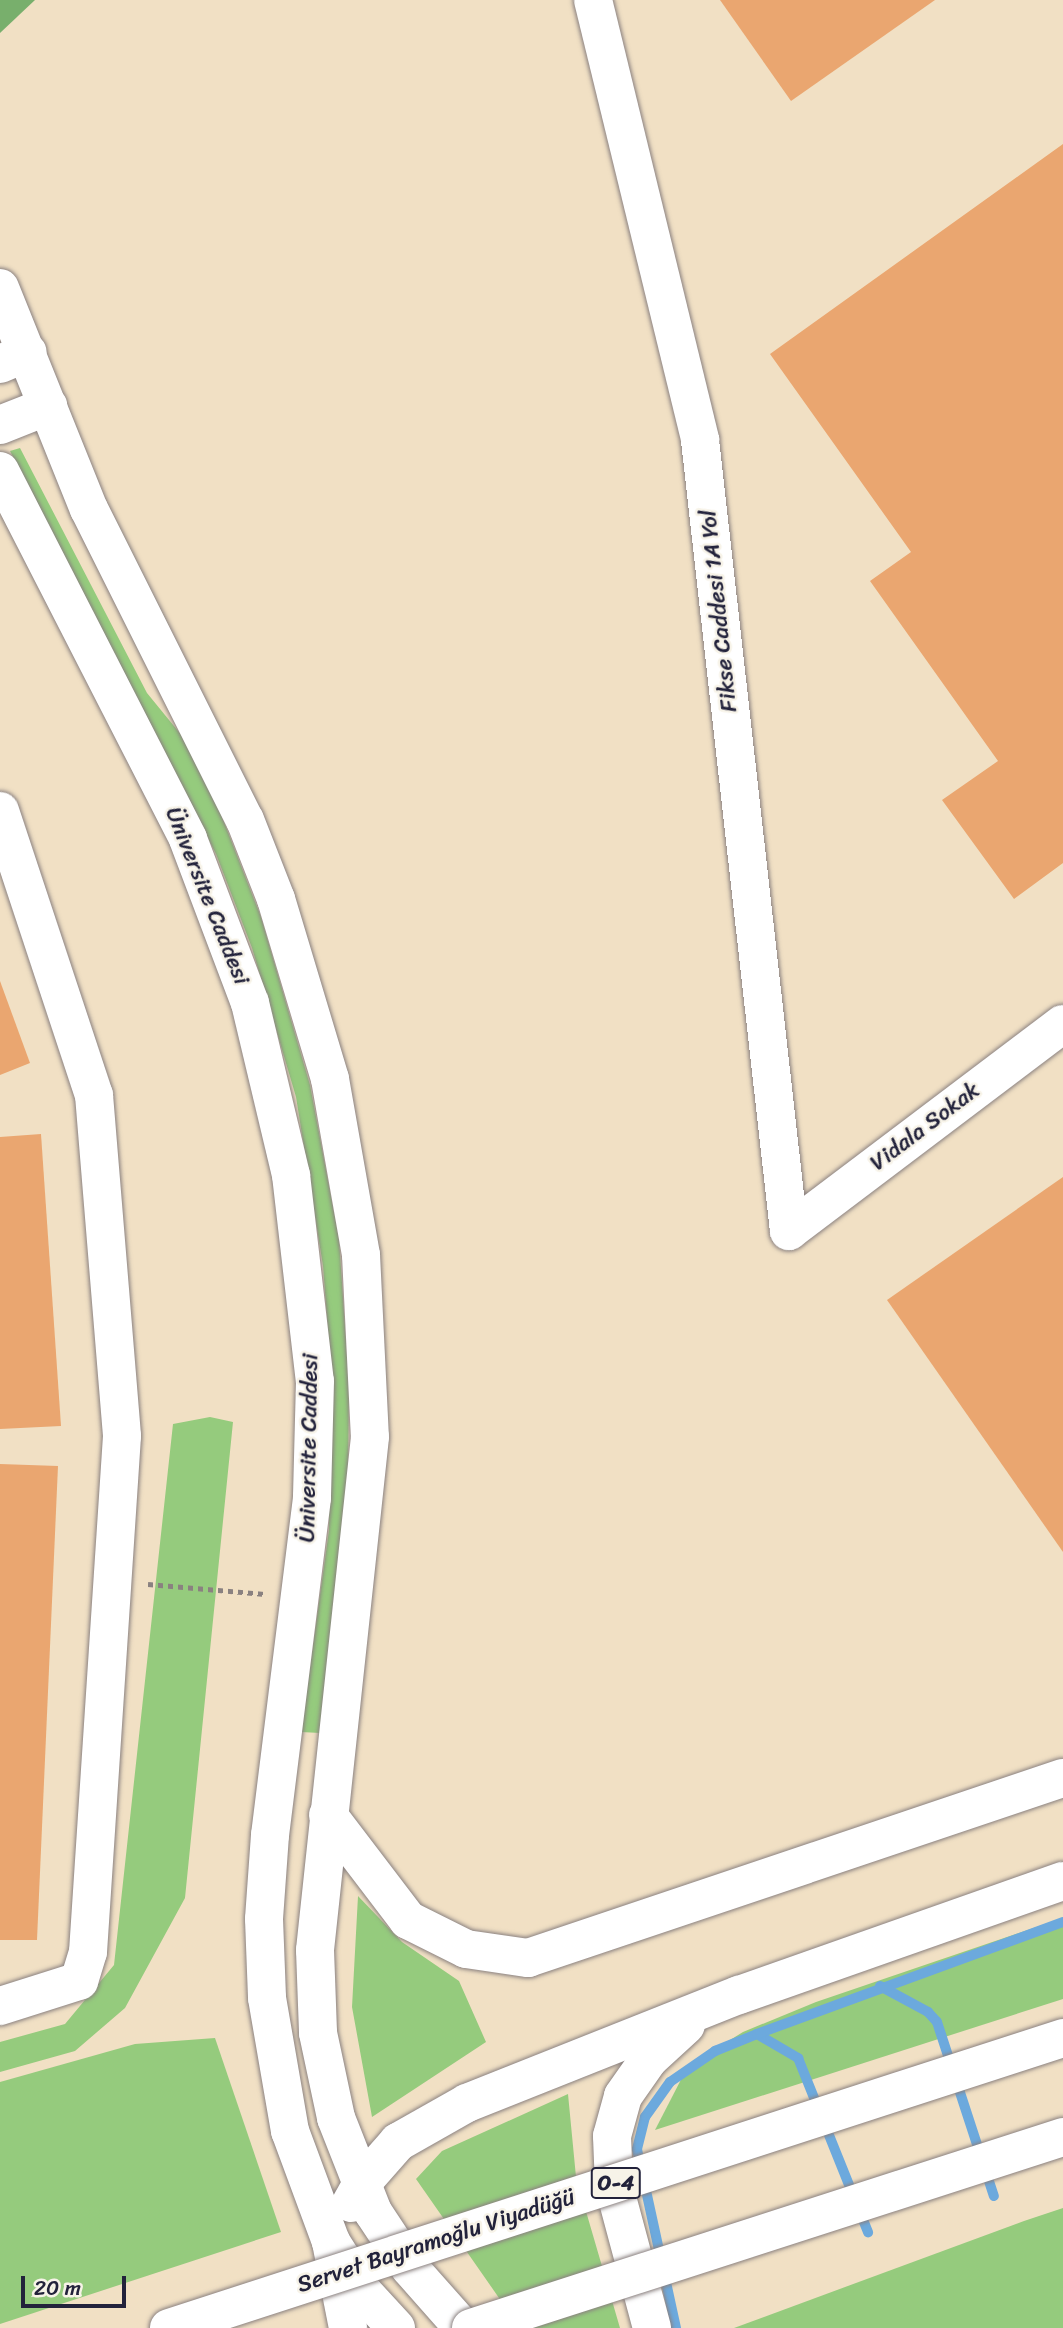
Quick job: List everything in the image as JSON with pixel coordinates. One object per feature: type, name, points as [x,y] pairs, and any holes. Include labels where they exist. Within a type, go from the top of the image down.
[{"type":"main road","name":"Fikse Caddesi 1A Yol","points":[[593,0],[699,440],[789,1231]]},
{"type":"main road","points":[[0,288],[14,358],[48,406],[89,509],[197,717],[276,899],[330,1079],[345,1148],[361,1255],[370,1437],[354,1613],[328,1815],[315,1950],[318,2034],[335,2118],[373,2212],[410,2268],[463,2328]]},
{"type":"main road","points":[[0,425],[48,406]]},
{"type":"main road","name":"Üniversite Caddesi","points":[[0,471],[188,839],[250,1003],[291,1175],[315,1381],[312,1498],[264,1919],[267,1998],[290,2131],[331,2242],[363,2292],[396,2328]]},
{"type":"main road","points":[[0,811],[94,1095],[122,1436],[88,1952],[79,1981],[0,2006]]},
{"type":"main road","name":"Vidala Sokak","points":[[789,1231],[1063,1024]]},
{"type":"main road","points":[[328,1815],[408,1920],[466,1949],[528,1958],[1063,1778]]},
{"type":"main road","points":[[348,2328],[331,2242],[362,2183],[398,2141],[424,2123],[703,2010],[1063,1881]]},
{"type":"main road","points":[[652,2328],[614,2186],[612,2136],[623,2096],[649,2059],[703,2010]]},
{"type":"main road","name":"Servet Bayramoğlu Viyadüğü","points":[[169,2328],[1063,2039]]},
{"type":"main road","points":[[471,2328],[1063,2137]]},
{"type":"path","points":[[112,1581],[266,1594],[265,1607]]},
{"type":"green space","points":[[0,0],[35,0],[0,33]]},
{"type":"green space","points":[[20,448],[147,693],[187,742],[217,804],[261,917],[310,1085],[339,1239],[349,1385],[348,1484],[320,1733],[301,1732],[329,1530],[330,1358],[323,1266],[296,1097],[252,948],[216,854],[10,451]]},
{"type":"green space","points":[[210,1417],[233,1422],[185,1898],[125,2008],[75,2051],[0,2072],[0,2042],[65,2024],[114,1965],[173,1424]]},
{"type":"green space","points":[[358,1896],[402,1942],[459,1981],[486,2042],[372,2117],[352,2007]]},
{"type":"green space","points":[[1063,1918],[1063,1999],[655,2130],[688,2066],[743,2032],[816,2002]]},
{"type":"green space","points":[[215,2038],[281,2232],[0,2324],[0,2082],[135,2044]]},
{"type":"green space","points":[[568,2094],[576,2177],[620,2328],[520,2328],[416,2179],[442,2151]]},
{"type":"green space","points":[[1063,2208],[1063,2328],[734,2328],[1024,2221]]},
{"type":"building","points":[[720,0],[935,0],[791,101]]},
{"type":"building","points":[[1063,144],[1063,863],[1014,899],[942,800],[998,761],[870,581],[911,552],[770,354]]},
{"type":"building","points":[[0,981],[30,1063],[0,1075]]},
{"type":"building","points":[[41,1134],[61,1426],[0,1429],[0,1137]]},
{"type":"building","points":[[1063,1177],[1063,1552],[887,1300]]},
{"type":"building","points":[[0,1464],[58,1466],[37,1940],[0,1940]]},
{"type":"waterway","points":[[676,2328],[637,2149],[645,2117],[670,2082],[715,2051],[1063,1922]]},
{"type":"waterway","points":[[880,1986],[928,2012],[937,2022],[994,2196]]},
{"type":"waterway","points":[[757,2034],[798,2058],[868,2232]]}]
